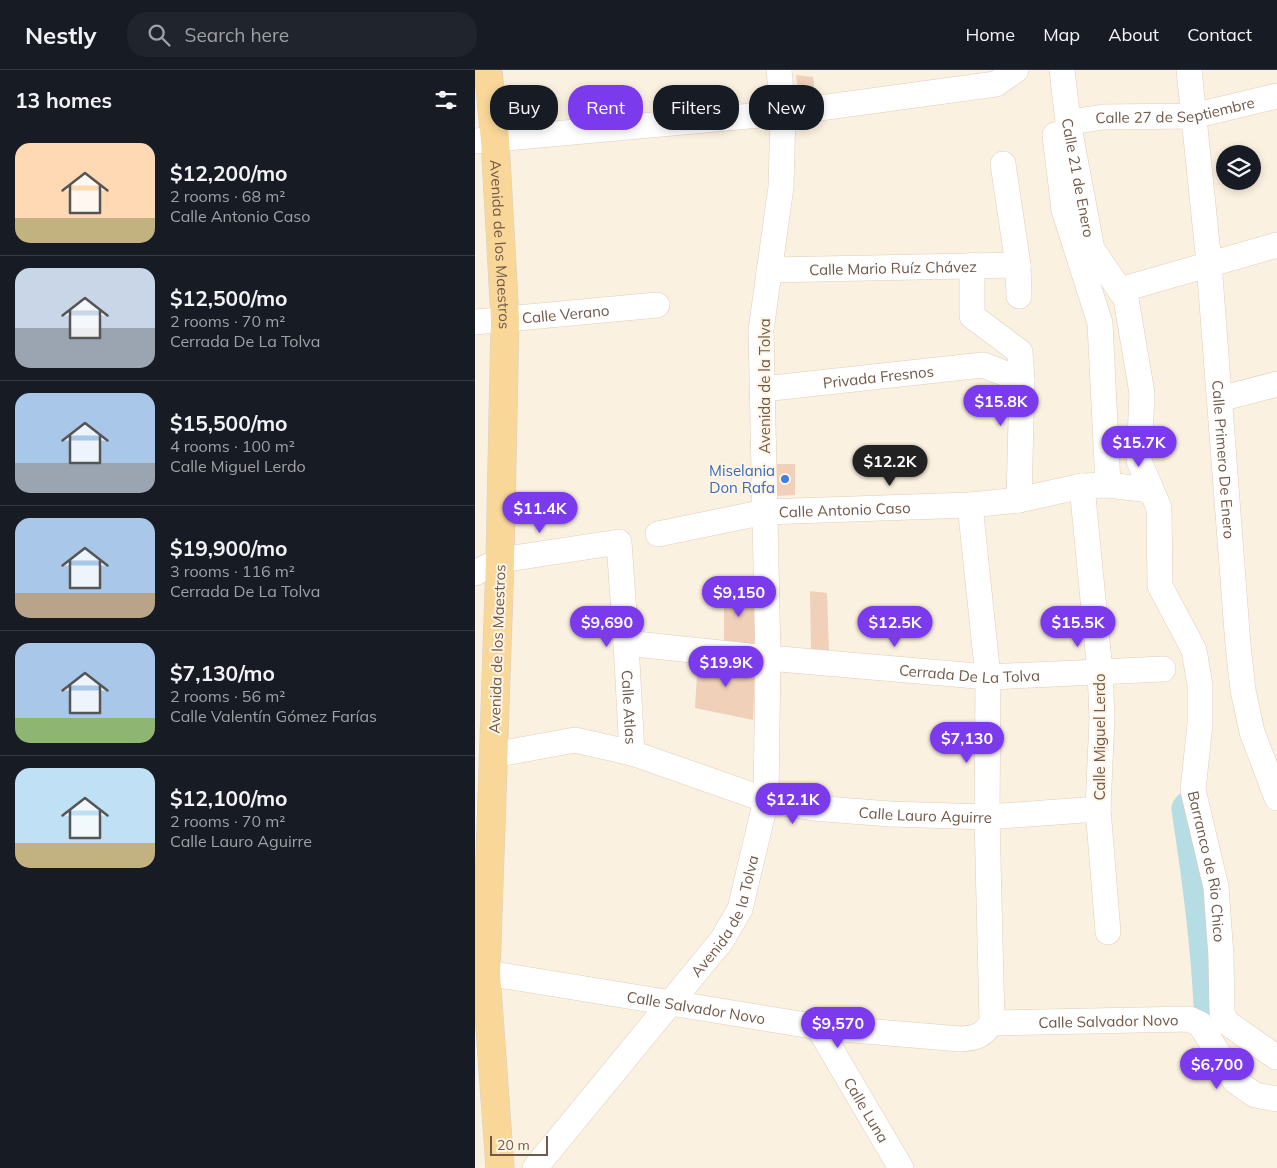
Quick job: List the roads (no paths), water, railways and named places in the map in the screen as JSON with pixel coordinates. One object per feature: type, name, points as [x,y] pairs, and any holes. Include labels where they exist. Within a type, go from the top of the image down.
[{"type":"main road","name":"Avenida de los Maestros","points":[[488,70],[483,105],[485,141],[505,319],[500,560],[493,756],[480,973],[500,1168]]},
{"type":"street","name":"Avenida de la Tolva","points":[[779,70],[780,85]]},
{"type":"street","points":[[824,107],[996,84],[1016,70]]},
{"type":"street","points":[[1047,70],[1064,210],[1100,323],[1116,486]]},
{"type":"street","name":"Calle 21 de Enero","points":[[1062,70],[1068,122],[1092,250],[1127,300],[1142,393],[1139,461],[1159,508],[1160,586],[1177,659]]},
{"type":"street","name":"Calle Primero De Enero","points":[[1189,70],[1209,263],[1243,690],[1252,732],[1277,798]]},
{"type":"street","name":"Calle 27 de Septiembre","points":[[1071,122],[1103,117],[1193,116],[1277,96]]},
{"type":"street","points":[[485,141],[749,116]]},
{"type":"street","name":"Avenida de la Tolva","points":[[535,1168],[722,940],[739,909],[766,800],[768,658],[761,330],[781,187],[783,130]]},
{"type":"street","points":[[1003,164],[1018,265],[1019,296]]},
{"type":"street","points":[[1120,290],[1277,244]]},
{"type":"street","points":[[972,265],[972,316],[1020,352],[1022,380],[1019,500]]},
{"type":"street","name":"Calle Mario Ruíz Chávez","points":[[769,270],[1018,265]]},
{"type":"street","name":"Calle Verano","points":[[475,322],[657,305]]},
{"type":"street","name":"Privada Fresnos","points":[[763,389],[983,365],[1022,380]]},
{"type":"street","points":[[1220,399],[1277,384]]},
{"type":"street","name":"Calle Antonio Caso","points":[[658,534],[765,512],[970,505],[1019,500],[1082,486],[1116,486],[1150,490]]},
{"type":"street","name":"Calle Miguel Lerdo","points":[[1082,486],[1100,672],[1102,717],[1098,809],[1108,932]]},
{"type":"street","points":[[970,505],[988,677],[987,818],[992,1022]]},
{"type":"street","name":"Calle Atlas","points":[[500,560],[619,542],[631,753]]},
{"type":"street","points":[[475,573],[500,560]]},
{"type":"street","name":"Cerrada De La Tolva","points":[[626,644],[988,677],[1100,672],[1177,659]]},
{"type":"street","name":"Barranco de Rio Chico","points":[[1177,659],[1200,685],[1200,724],[1193,790],[1216,887],[1221,956],[1222,1012],[1226,1022],[1276,1057]]},
{"type":"street","name":"Calle Lauro Aguirre","points":[[493,756],[575,740],[631,753],[766,800],[813,808],[890,814],[987,818],[1098,809]]},
{"type":"street","name":"Calle Salvador Novo","points":[[480,973],[818,1027],[960,1039],[973,1038],[984,1033],[992,1022],[1189,1019],[1200,1024],[1235,1081],[1255,1095],[1277,1099]]},
{"type":"street","name":"Calle Luna","points":[[818,1027],[901,1168]]},
{"type":"waterway","points":[[1189,809],[1203,907],[1211,1005],[1213,1010]]},
{"type":"place","name":"Miselania Don Rafa","points":[[785,479]]}]
